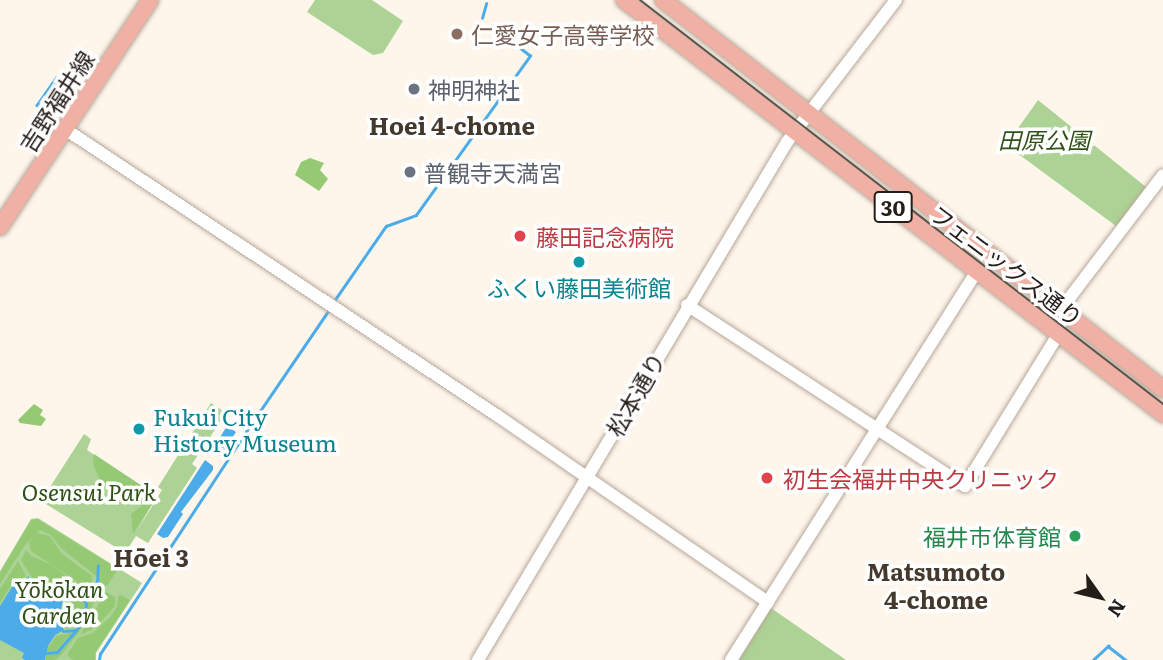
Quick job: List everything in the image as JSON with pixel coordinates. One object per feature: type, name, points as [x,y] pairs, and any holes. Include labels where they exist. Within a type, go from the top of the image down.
[{"type":"main road","name":"吉野福井線","points":[[0,227],[150,0]]},
{"type":"main road","name":"フェニックス通り","points":[[624,0],[1163,414]]},
{"type":"main road","name":"フェニックス通り","points":[[663,0],[1163,389]]},
{"type":"street","name":"松本通り","points":[[478,660],[687,305],[795,130],[896,0]]},
{"type":"street","points":[[65,129],[331,304],[768,602]]},
{"type":"street","points":[[687,305],[965,486],[1059,334],[1061,309],[1163,175]]},
{"type":"street","points":[[731,660],[977,271]]},
{"type":"green space","points":[[315,0],[372,0],[403,21],[383,53],[373,55],[307,12]]},
{"type":"green space","name":"田原公園","points":[[1038,100],[1146,187],[1116,226],[1006,145]]},
{"type":"green space","points":[[310,158],[324,163],[320,170],[328,179],[319,191],[295,175],[301,162]]},
{"type":"green space","name":"Osensui Park","points":[[211,403],[226,413],[192,464],[197,468],[148,543],[136,536],[125,553],[41,501],[84,434],[91,439],[87,450],[157,496],[135,534],[162,490],[158,487]]},
{"type":"green space","points":[[34,404],[43,410],[40,415],[46,419],[41,426],[20,423],[18,420]]},
{"type":"green space","points":[[94,454],[157,496],[133,534],[131,514],[143,505],[138,495],[125,501],[100,480],[93,464]]},
{"type":"green space","name":"Yōkōkan Garden","points":[[38,518],[142,583],[96,653],[96,660],[0,660],[0,571],[31,519]]},
{"type":"green space","points":[[37,519],[118,569],[107,586],[99,582],[100,565],[96,576],[61,548],[51,535],[40,530],[25,545],[0,584],[0,573],[31,520]]},
{"type":"green space","points":[[36,533],[50,536],[62,554],[92,576],[92,584],[84,586],[31,551],[29,543]]},
{"type":"green space","points":[[26,550],[31,556],[52,565],[85,590],[35,582],[21,560]]},
{"type":"green space","points":[[18,561],[26,576],[12,584],[0,603],[0,589]]},
{"type":"green space","points":[[98,585],[104,589],[94,602],[85,624],[62,654],[55,660],[46,660],[46,654],[58,652],[80,627],[87,607],[84,594]]},
{"type":"green space","points":[[72,592],[82,595],[85,608],[79,624],[67,629],[63,624],[66,596]]},
{"type":"green space","points":[[106,592],[115,597],[115,606],[95,628],[80,635]]},
{"type":"green space","points":[[118,596],[130,600],[95,653],[95,660],[73,660],[67,655],[78,638],[93,633],[110,617],[117,607]]},
{"type":"green space","points":[[771,608],[846,660],[739,660]]},
{"type":"green space","points":[[73,632],[56,651],[46,651],[56,636]]},
{"type":"water","points":[[56,76],[65,82],[45,112],[35,106]]},
{"type":"water","points":[[227,426],[236,432],[220,456],[212,450]]},
{"type":"water","points":[[205,460],[213,466],[213,470],[181,512],[183,514],[168,537],[163,538],[157,534]]},
{"type":"water","points":[[28,576],[35,586],[55,587],[63,598],[59,621],[64,630],[55,635],[48,646],[45,660],[25,660],[22,658],[24,653],[0,640],[0,606],[12,587],[24,586]]},
{"type":"waterway","points":[[482,18],[486,4]]},
{"type":"waterway","points":[[334,301],[386,226],[416,215],[530,56],[492,27]]},
{"type":"waterway","points":[[260,411],[329,310]]},
{"type":"waterway","points":[[99,660],[100,654],[250,426]]},
{"type":"waterway","points":[[63,631],[76,630],[81,624],[86,605],[82,594],[97,583],[98,566]]},
{"type":"waterway","points":[[61,593],[70,590],[82,594]]},
{"type":"waterway","points":[[45,653],[57,652],[76,630]]},
{"type":"waterway","points":[[1093,660],[1108,646],[1126,660]]},
{"type":"tram line","points":[[640,0],[1163,404]]},
{"type":"place","name":"仁愛女子高等学校","points":[[457,34]]},
{"type":"place","name":"神明神社","points":[[414,89]]},
{"type":"place","name":"普観寺天満宮","points":[[410,172]]},
{"type":"place","name":"藤田記念病院","points":[[520,236]]},
{"type":"place","name":"ふくい藤田美術館","points":[[579,262]]},
{"type":"place","name":"Fukui City History Museum","points":[[139,429]]},
{"type":"place","name":"初生会福井中央クリニック","points":[[767,478]]},
{"type":"place","name":"福井市体育館","points":[[1075,536]]},
{"type":"district","name":"Hoei 4-chome","points":[[452,125]]},
{"type":"district","name":"Hōei 3","points":[[151,557]]},
{"type":"district","name":"Matsumoto 4-chome","points":[[936,585]]}]
